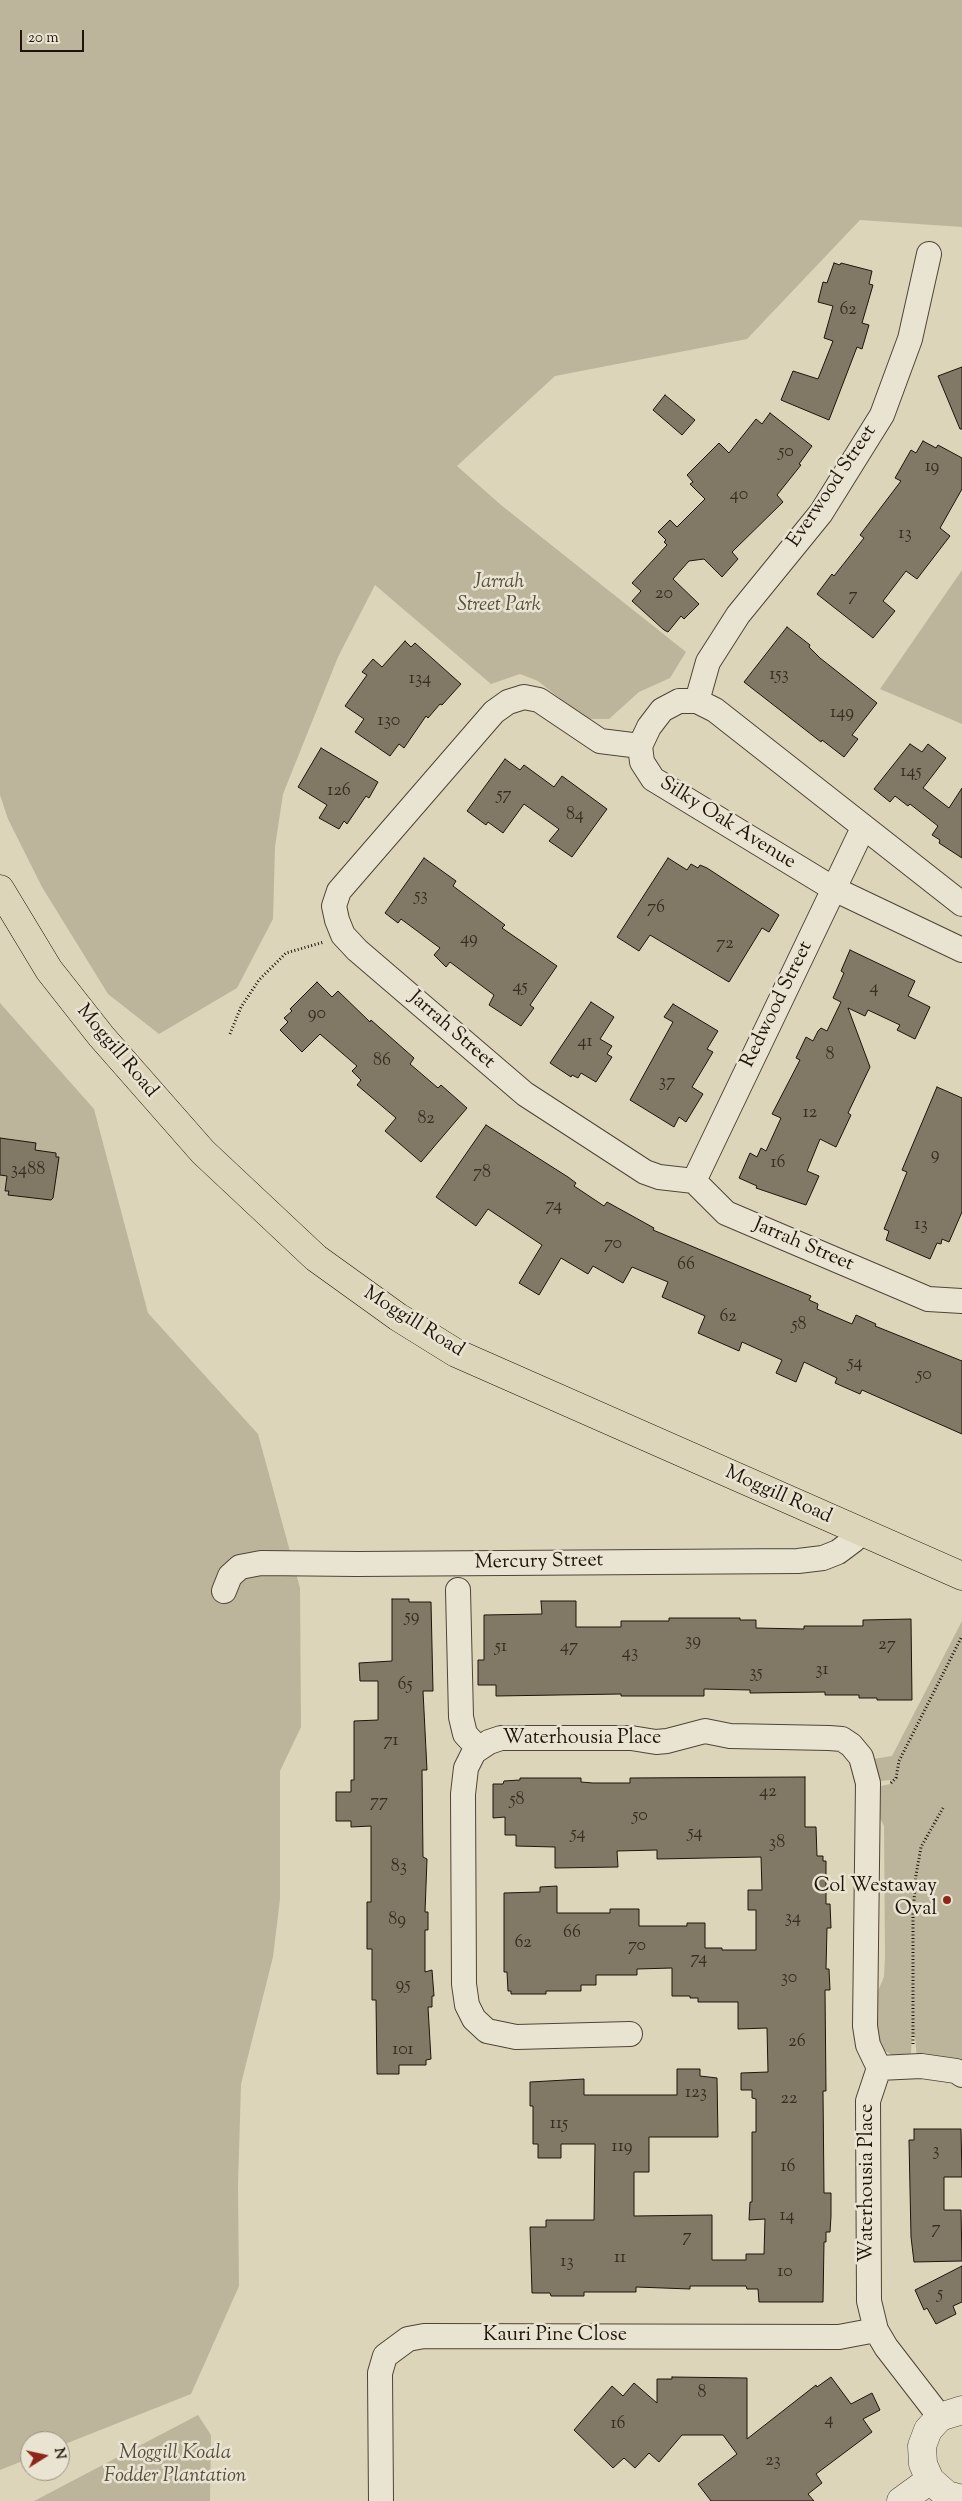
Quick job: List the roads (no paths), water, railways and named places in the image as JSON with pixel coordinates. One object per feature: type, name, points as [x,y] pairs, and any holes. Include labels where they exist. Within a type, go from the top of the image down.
[{"type":"main road","name":"Moggill Road","points":[[0,889],[50,970],[101,1036],[203,1152],[316,1258],[398,1317],[456,1353],[858,1532],[962,1576]]},
{"type":"street","name":"Everwood Street","points":[[697,701],[708,662],[738,615],[821,513],[882,415],[910,339],[930,254]]},
{"type":"street","name":"Jarrah Street","points":[[640,746],[600,741],[539,700],[524,697],[508,702],[494,712],[339,892],[334,906],[336,920],[343,934],[365,957],[525,1094],[645,1172],[659,1177],[694,1181],[726,1213],[928,1299],[962,1301]]},
{"type":"street","points":[[640,746],[649,727],[662,710],[679,701],[697,701],[715,710],[862,828],[962,904]]},
{"type":"street","name":"Silky Oak Avenue","points":[[640,746],[642,762],[653,779],[834,889],[962,950]]},
{"type":"street","name":"Redwood Street","points":[[694,1181],[862,828]]},
{"type":"street","name":"Mercury Street","points":[[224,1591],[230,1576],[240,1567],[261,1563],[798,1561],[823,1558],[838,1552],[854,1540],[858,1532]]},
{"type":"street","name":"Waterhousia Place","points":[[458,1590],[460,1717],[465,1734],[478,1748]]},
{"type":"street","name":"Waterhousia Place","points":[[630,2034],[516,2037],[487,2031],[474,2018],[467,2004],[464,1984],[463,1794],[466,1768],[478,1748],[501,1738],[533,1736],[631,1738],[656,1742],[704,1731],[730,1736],[842,1739],[851,1744],[860,1758],[868,1783],[865,2026],[868,2045],[879,2068],[868,2101],[869,2301],[876,2330],[886,2347],[951,2413]]},
{"type":"street","points":[[879,2068],[921,2066],[956,2071],[962,2075]]},
{"type":"street","name":"Kauri Pine Close","points":[[381,2501],[380,2373],[385,2356],[408,2339],[424,2336],[839,2337],[876,2330]]},
{"type":"street","points":[[951,2413],[928,2430],[922,2446],[923,2464],[930,2480],[947,2495],[962,2498]]},
{"type":"street","points":[[901,2501],[930,2480]]},
{"type":"place","name":"Col Westaway Oval","points":[[947,1900]]},
{"type":"park label","name":"Jarrah Street Park","points":[[499,596]]},
{"type":"park label","name":"Moggill Koala Fodder Plantation","points":[[175,2466]]}]
